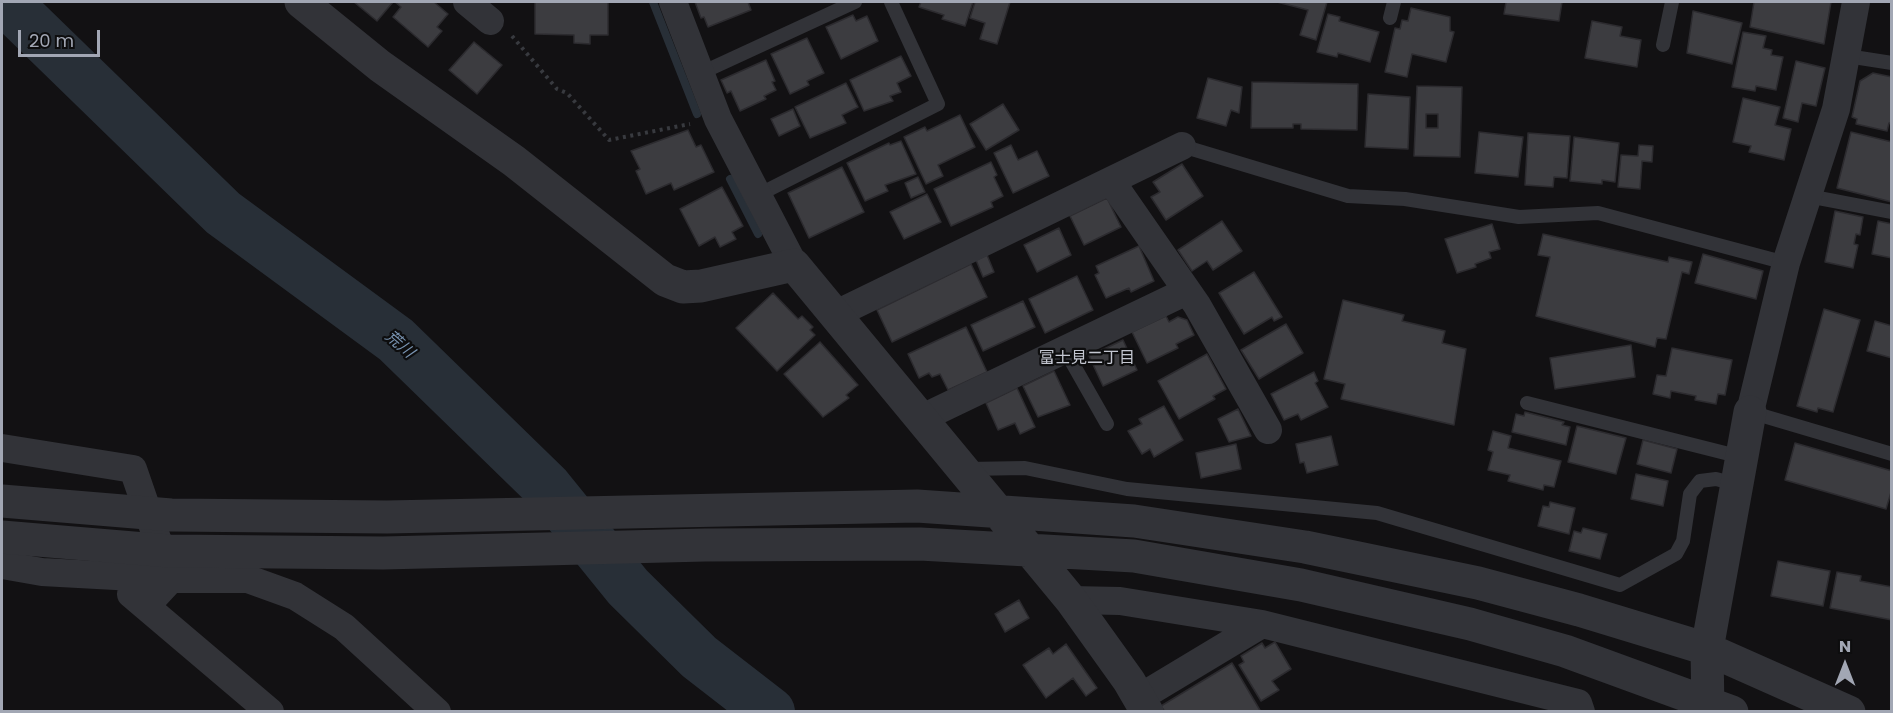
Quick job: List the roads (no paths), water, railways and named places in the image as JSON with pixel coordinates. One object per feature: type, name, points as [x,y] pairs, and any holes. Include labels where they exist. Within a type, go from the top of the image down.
[{"type":"street","points":[[301,2],[380,66],[514,161],[665,280],[683,287],[701,286],[794,265]]},
{"type":"street","points":[[467,2],[490,21]]},
{"type":"street","points":[[673,2],[718,118],[794,265],[1071,600],[1143,705],[1262,624]]},
{"type":"street","points":[[2,537],[170,551],[383,553],[705,545],[920,544],[1134,556],[1301,585],[1470,624],[1565,651],[1716,708],[1707,649],[1738,470],[1786,263],[1836,109],[1856,2]]},
{"type":"street","points":[[834,315],[1182,146]]},
{"type":"street","points":[[1111,181],[1187,291],[1268,430]]},
{"type":"street","points":[[920,420],[1187,291]]},
{"type":"street","points":[[2,448],[133,469],[171,579]]},
{"type":"street","points":[[2,501],[171,515],[387,517],[917,506],[1134,521],[1305,547],[1478,584],[1579,610],[1707,649],[1849,711]]},
{"type":"street","points":[[2,565],[42,572],[171,579],[248,579],[295,596],[344,627],[437,711]]},
{"type":"street","points":[[109,575],[270,711]]},
{"type":"street","points":[[146,606],[171,579]]},
{"type":"street","points":[[1071,600],[1120,601],[1262,624],[1578,704],[1581,711]]},
{"type":"lane","points":[[701,73],[855,2]]},
{"type":"lane","points":[[758,195],[938,104],[891,2]]},
{"type":"lane","points":[[1390,18],[1394,2]]},
{"type":"lane","points":[[1663,45],[1672,2]]},
{"type":"lane","points":[[1847,56],[1892,63]]},
{"type":"lane","points":[[1182,146],[1348,196],[1405,199],[1519,217],[1598,213],[1786,263]]},
{"type":"lane","points":[[1808,195],[1892,212]]},
{"type":"lane","points":[[1065,350],[1107,424]]},
{"type":"lane","points":[[1527,403],[1738,470]]},
{"type":"lane","points":[[1750,412],[1892,453]]},
{"type":"lane","points":[[962,469],[1025,468],[1127,489],[1377,513],[1620,585],[1676,554],[1683,541],[1690,494],[1700,481],[1716,479],[1738,470]]},
{"type":"waterway","name":"荒川","points":[[6,2],[223,213],[396,340],[547,487],[628,587],[699,657],[770,712]]},
{"type":"waterway","points":[[653,2],[697,114]]},
{"type":"waterway","points":[[730,179],[758,234]]},
{"type":"district","name":"富士見二丁目","points":[[1087,359]]}]
